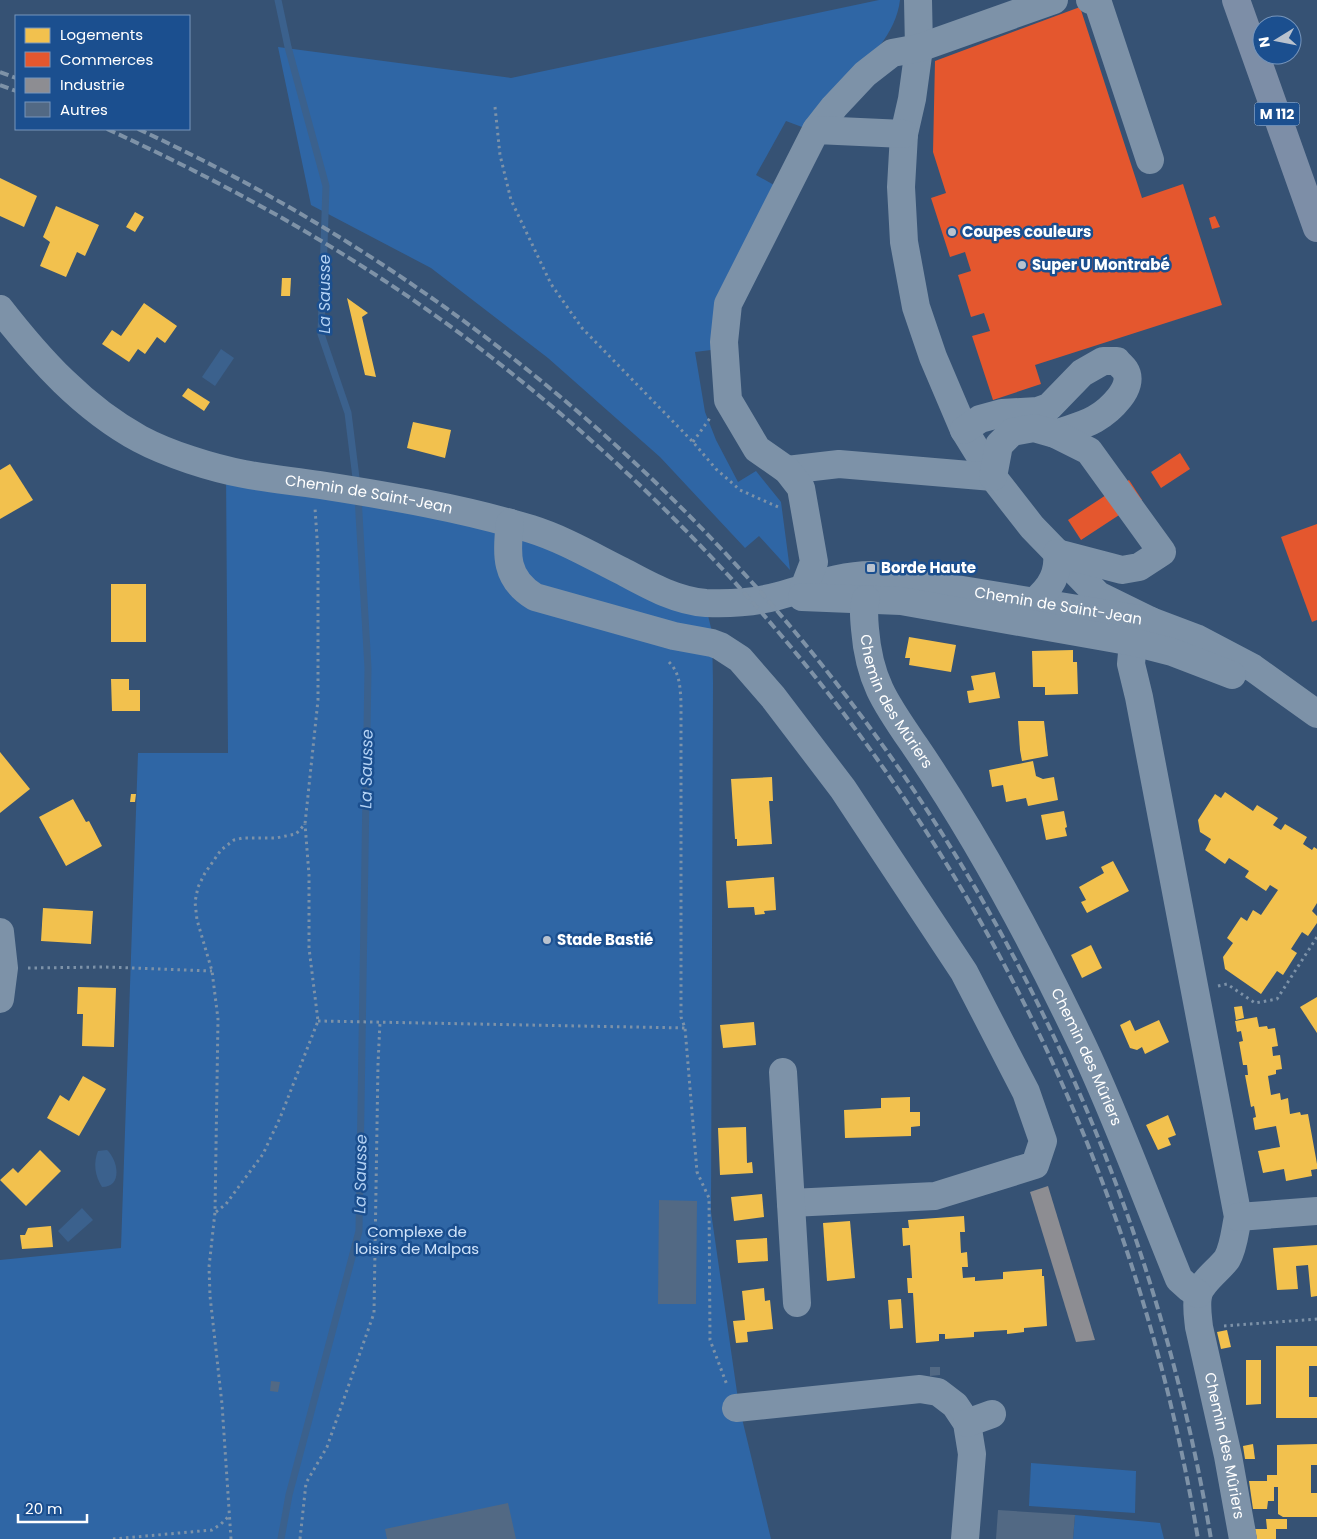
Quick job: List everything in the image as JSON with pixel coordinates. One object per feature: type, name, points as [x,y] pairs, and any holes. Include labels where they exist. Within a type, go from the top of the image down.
[{"type":"main road","name":"M 112","points":[[1236,0],[1317,228]]},
{"type":"street","points":[[918,0],[919,48],[912,99],[904,134],[901,186],[904,242],[916,307],[932,357],[964,430],[993,477],[1032,527],[1098,595],[1151,622],[1133,642],[1131,664],[1139,697],[1238,1217],[1228,1257],[1215,1274],[1203,1284],[1198,1294]]},
{"type":"street","points":[[804,588],[814,562],[801,488],[787,470],[757,449],[728,400],[724,342],[728,304],[816,130],[834,107],[865,74],[892,53],[919,48],[1054,0]]},
{"type":"street","points":[[1090,0],[1098,3],[1150,160]]},
{"type":"street","points":[[816,130],[904,134]]},
{"type":"street","name":"Chemin de Saint-Jean","points":[[0,310],[45,363],[76,394],[140,439],[192,460],[325,495],[371,493],[461,511],[535,530],[568,544],[656,589],[684,599],[705,603],[718,603],[778,596],[850,592]]},
{"type":"street","points":[[964,430],[980,419],[1002,413],[1038,411],[1049,407],[1082,372],[1103,361],[1117,361],[1125,370],[1128,379],[1126,390],[1116,402],[1096,419],[1055,434]]},
{"type":"street","points":[[993,477],[999,445],[1012,432],[1034,428],[1055,434],[1089,451],[1162,552],[1139,567],[1122,570],[1057,553]]},
{"type":"street","points":[[787,470],[839,464],[993,477]]},
{"type":"street","points":[[510,523],[507,548],[510,565],[515,579],[523,590],[535,597],[674,636],[712,643],[740,659],[773,697],[854,805],[964,972],[1026,1092],[1042,1141],[1035,1165],[935,1196],[791,1203]]},
{"type":"street","points":[[1013,620],[1051,585],[1058,563],[1057,553]]},
{"type":"street","points":[[814,562],[850,592]]},
{"type":"street","name":"Chemin de Saint-Jean","points":[[850,592],[854,575],[871,576],[1035,601],[1151,622],[1196,638],[1252,668],[1317,714]]},
{"type":"street","name":"Chemin de Saint-Jean","points":[[778,596],[804,588],[850,592],[1133,642],[1172,652],[1234,676],[1260,690],[1317,734]]},
{"type":"street","name":"Chemin des Mûriers","points":[[850,592],[863,607],[867,652],[876,684],[888,707],[968,828],[1016,912],[1082,1045],[1180,1279],[1188,1288],[1198,1294],[1198,1327],[1228,1456],[1243,1539]]},
{"type":"street","points":[[1139,697],[1148,668],[1172,652]]},
{"type":"street","points":[[0,932],[4,968],[0,999]]},
{"type":"street","points":[[783,1072],[797,1303]]},
{"type":"street","points":[[1238,1217],[1317,1210]]},
{"type":"street","points":[[736,1408],[920,1389],[938,1392],[955,1405],[980,1419],[972,1454],[966,1539]]},
{"type":"path","points":[[495,107],[500,155],[511,200],[551,284],[582,328],[693,442],[716,469],[740,490],[782,509]]},
{"type":"path","points":[[216,1212],[226,1204],[263,1154],[280,1118],[318,1021],[309,948],[309,875],[305,824],[318,700],[318,553],[314,517],[325,495]]},
{"type":"path","points":[[663,656],[674,667],[679,682],[681,702],[681,1017],[686,1028],[697,1172],[709,1198],[710,1340],[736,1408]]},
{"type":"path","points":[[231,1539],[222,1404],[209,1267],[216,1212],[218,1019],[212,971],[197,920],[195,902],[198,887],[205,873],[221,850],[234,840],[243,838],[276,838],[296,834],[305,824]]},
{"type":"path","points":[[1195,990],[1227,984],[1255,1003],[1277,999],[1317,937]]},
{"type":"path","points":[[4,968],[106,967],[212,971]]},
{"type":"path","points":[[318,1021],[686,1028]]},
{"type":"path","points":[[300,1539],[306,1483],[327,1447],[374,1313],[380,1022]]},
{"type":"path","points":[[1238,1325],[1317,1319]]},
{"type":"path","points":[[113,1539],[212,1530],[230,1515]]},
{"type":"green space","points":[[879,0],[900,0],[893,24],[880,45],[864,65],[802,127],[786,121],[756,175],[774,185],[711,350],[695,352],[705,412],[716,440],[738,482],[756,471],[781,502],[790,570],[759,536],[745,548],[660,457],[548,358],[431,268],[311,205],[278,47],[511,78]]},
{"type":"green space","name":"Complexe de loisirs de Malpas","points":[[226,470],[461,511],[705,603],[712,632],[713,683],[711,1212],[739,1406],[771,1539],[0,1539],[0,1260],[121,1248],[138,753],[228,753]]},
{"type":"green space","points":[[1031,1463],[1136,1471],[1135,1513],[1029,1506]]},
{"type":"green space","points":[[1075,1515],[1160,1523],[1164,1539],[1073,1539]]},
{"type":"shaded area","points":[[221,349],[234,358],[215,386],[202,377]]},
{"type":"shaded area","points":[[107,1150],[114,1160],[117,1172],[113,1183],[102,1187],[96,1174],[95,1165],[98,1151]]},
{"type":"shaded area","points":[[82,1208],[93,1220],[68,1242],[58,1231]]},
{"type":"building: Logements","points":[[0,178],[37,196],[24,227],[0,216]]},
{"type":"building: Logements","points":[[56,206],[99,225],[85,256],[77,252],[66,277],[40,266],[50,242],[43,237]]},
{"type":"building: Logements","points":[[135,212],[144,217],[135,232],[126,227]]},
{"type":"building: Logements","points":[[282,278],[291,278],[290,296],[281,296]]},
{"type":"building: Logements","points":[[347,298],[368,313],[362,317],[376,377],[365,375]]},
{"type":"building: Logements","points":[[144,303],[177,326],[165,343],[157,337],[145,354],[138,349],[129,362],[102,344],[112,330],[121,336]]},
{"type":"building: Logements","points":[[188,388],[210,402],[204,411],[182,396]]},
{"type":"building: Logements","points":[[413,422],[451,430],[445,458],[407,448]]},
{"type":"building: Logements","points":[[10,464],[33,500],[0,519],[0,470]]},
{"type":"building: Logements","points":[[111,584],[146,584],[146,642],[111,642]]},
{"type":"building: Logements","points":[[909,637],[956,645],[951,672],[909,665],[910,658],[905,658]]},
{"type":"building: Logements","points":[[1073,650],[1073,662],[1077,662],[1078,694],[1045,695],[1045,687],[1033,687],[1032,651]]},
{"type":"building: Logements","points":[[995,672],[1000,698],[969,703],[967,691],[974,690],[971,676]]},
{"type":"building: Logements","points":[[111,679],[129,679],[129,690],[140,690],[140,711],[112,711]]},
{"type":"building: Logements","points":[[1018,721],[1044,721],[1048,756],[1022,761]]},
{"type":"building: Logements","points":[[0,752],[30,789],[0,813]]},
{"type":"building: Logements","points":[[1033,761],[1036,776],[1043,779],[1054,777],[1058,800],[1028,806],[1026,798],[1006,802],[1003,785],[992,787],[989,770]]},
{"type":"building: Logements","points":[[772,777],[773,801],[769,801],[772,844],[737,846],[731,779]]},
{"type":"building: Logements","points":[[1225,792],[1253,811],[1257,805],[1278,818],[1273,825],[1281,830],[1285,824],[1307,837],[1303,844],[1312,850],[1314,847],[1317,849],[1317,903],[1312,911],[1317,916],[1317,923],[1308,936],[1302,932],[1291,949],[1297,953],[1283,975],[1277,971],[1261,994],[1225,969],[1223,957],[1233,943],[1227,938],[1241,917],[1247,921],[1253,910],[1261,915],[1278,890],[1270,885],[1266,891],[1245,877],[1249,871],[1229,858],[1225,864],[1205,850],[1211,839],[1200,832],[1198,820],[1215,794],[1221,798]]},
{"type":"building: Logements","points":[[131,794],[136,794],[135,802],[130,802]]},
{"type":"building: Logements","points":[[73,799],[86,822],[89,821],[102,846],[66,866],[39,817]]},
{"type":"building: Logements","points":[[1064,811],[1067,836],[1046,840],[1041,815]]},
{"type":"building: Logements","points":[[1113,861],[1129,891],[1087,913],[1081,902],[1086,900],[1079,887],[1104,873],[1101,867]]},
{"type":"building: Logements","points":[[774,877],[776,910],[764,911],[765,914],[755,915],[754,907],[728,908],[726,881]]},
{"type":"building: Logements","points":[[43,908],[93,911],[91,944],[41,941]]},
{"type":"building: Logements","points":[[1091,945],[1102,968],[1082,978],[1071,955]]},
{"type":"building: Logements","points":[[78,987],[116,988],[114,1047],[82,1046],[83,1014],[77,1014]]},
{"type":"building: Logements","points":[[1317,997],[1317,1033],[1300,1007]]},
{"type":"building: Logements","points":[[1242,1006],[1244,1018],[1236,1020],[1234,1007]]},
{"type":"building: Logements","points":[[1257,1017],[1259,1027],[1275,1028],[1278,1046],[1272,1047],[1273,1056],[1280,1055],[1282,1069],[1276,1070],[1276,1074],[1268,1076],[1271,1095],[1280,1093],[1281,1100],[1288,1098],[1290,1114],[1300,1112],[1301,1115],[1308,1114],[1317,1164],[1317,1169],[1311,1170],[1312,1176],[1286,1181],[1284,1169],[1263,1173],[1258,1151],[1280,1147],[1276,1126],[1255,1130],[1253,1118],[1256,1117],[1254,1106],[1251,1107],[1245,1075],[1248,1075],[1247,1065],[1243,1065],[1239,1042],[1243,1041],[1241,1031],[1237,1032],[1235,1021]]},
{"type":"building: Logements","points":[[1130,1020],[1135,1031],[1159,1020],[1169,1042],[1145,1054],[1142,1047],[1137,1050],[1130,1048],[1120,1025]]},
{"type":"building: Logements","points":[[754,1022],[756,1045],[723,1048],[720,1025]]},
{"type":"building: Logements","points":[[83,1076],[106,1089],[79,1136],[47,1118],[60,1095],[69,1101]]},
{"type":"building: Logements","points":[[910,1097],[910,1112],[920,1112],[920,1126],[911,1127],[911,1136],[845,1138],[844,1110],[881,1108],[881,1098]]},
{"type":"building: Logements","points":[[1168,1115],[1176,1135],[1168,1138],[1171,1145],[1158,1150],[1146,1125]]},
{"type":"building: Logements","points":[[746,1127],[747,1163],[752,1162],[753,1173],[720,1175],[718,1128]]},
{"type":"building: Logements","points":[[40,1150],[61,1171],[26,1206],[0,1180],[13,1168],[18,1173]]},
{"type":"building: Logements","points":[[762,1194],[764,1217],[734,1221],[731,1197]]},
{"type":"building: Logements","points":[[964,1216],[965,1232],[960,1232],[961,1253],[967,1252],[968,1267],[962,1267],[963,1278],[975,1277],[975,1281],[1003,1279],[1003,1272],[1042,1269],[1047,1326],[1024,1328],[1024,1332],[1007,1334],[1007,1330],[974,1332],[974,1337],[945,1339],[945,1334],[939,1334],[939,1341],[916,1343],[913,1293],[908,1293],[907,1278],[912,1278],[910,1245],[903,1246],[902,1228],[909,1228],[908,1220]]},
{"type":"building: Logements","points":[[850,1221],[855,1278],[827,1281],[823,1223]]},
{"type":"building: Logements","points":[[51,1226],[53,1247],[22,1249],[20,1235],[25,1235],[28,1228]]},
{"type":"building: Logements","points":[[767,1238],[768,1261],[738,1263],[736,1240]]},
{"type":"building: Logements","points":[[1317,1245],[1317,1296],[1311,1297],[1308,1265],[1296,1266],[1298,1289],[1277,1290],[1273,1248]]},
{"type":"building: Logements","points":[[764,1288],[765,1301],[770,1300],[773,1329],[747,1332],[748,1342],[736,1343],[733,1321],[745,1320],[742,1291]]},
{"type":"building: Logements","points":[[901,1299],[903,1328],[890,1329],[888,1300]]},
{"type":"building: Logements","points":[[1227,1330],[1231,1347],[1221,1349],[1217,1332]]},
{"type":"building: Logements","points":[[1276,1346],[1317,1346],[1317,1366],[1309,1366],[1309,1397],[1317,1397],[1317,1418],[1276,1418]]},
{"type":"building: Logements","points":[[1246,1360],[1261,1360],[1261,1404],[1246,1405]]},
{"type":"building: Logements","points":[[1253,1444],[1255,1459],[1245,1459],[1243,1446]]},
{"type":"building: Logements","points":[[1317,1444],[1317,1465],[1311,1465],[1311,1493],[1317,1493],[1317,1517],[1283,1517],[1278,1514],[1278,1487],[1274,1487],[1274,1501],[1268,1501],[1267,1509],[1253,1509],[1249,1481],[1267,1481],[1267,1475],[1277,1475],[1277,1445]]},
{"type":"building: Logements","points":[[1266,1519],[1287,1519],[1287,1529],[1276,1529],[1276,1539],[1257,1539],[1255,1529],[1267,1529]]},
{"type":"building: Commerces","points":[[1080,7],[1142,198],[1183,184],[1222,305],[1035,365],[1041,384],[993,400],[972,336],[990,331],[984,313],[971,317],[958,275],[971,271],[965,252],[950,257],[931,198],[946,193],[933,152],[935,61]]},
{"type":"building: Commerces","points":[[1215,216],[1220,227],[1212,229],[1209,218]]},
{"type":"building: Commerces","points":[[1180,453],[1190,469],[1161,488],[1151,472]]},
{"type":"building: Commerces","points":[[1129,480],[1142,500],[1081,540],[1068,520]]},
{"type":"building: Commerces","points":[[1317,524],[1317,620],[1312,622],[1281,537]]},
{"type":"building: Industrie","points":[[1048,1186],[1095,1340],[1076,1342],[1030,1192]]},
{"type":"building: Autres","points":[[659,1200],[697,1201],[696,1304],[658,1304]]},
{"type":"building: Autres","points":[[930,1367],[940,1367],[940,1375],[930,1376]]},
{"type":"building: Autres","points":[[271,1381],[280,1382],[278,1392],[270,1391]]},
{"type":"building: Autres","points":[[508,1503],[516,1539],[387,1539],[385,1529]]},
{"type":"building: Autres","points":[[998,1510],[1075,1515],[1073,1539],[996,1539]]},
{"type":"waterway","name":"La Sausse","points":[[278,0],[288,47],[326,186],[321,334],[348,413],[357,486]]},
{"type":"waterway","name":"La Sausse","points":[[281,1539],[289,1495],[359,1231],[368,668],[358,497]]},
{"type":"railway","points":[[0,72],[15,78]]},
{"type":"railway","points":[[0,85],[15,91]]},
{"type":"railway","points":[[109,130],[208,178],[306,232],[400,291],[491,357],[627,473],[750,599],[860,736],[957,881],[1040,1035],[1108,1197],[1161,1365],[1198,1539]]},
{"type":"railway","points":[[140,130],[344,240],[532,373],[701,527],[850,700],[977,890],[1080,1095],[1159,1311],[1211,1539]]},
{"type":"place","name":"Coupes couleurs","points":[[952,232]]},
{"type":"place","name":"Super U Montrabé","points":[[1022,265]]},
{"type":"place","name":"Borde Haute","points":[[871,568]]},
{"type":"place","name":"Stade Bastié","points":[[547,940]]}]
